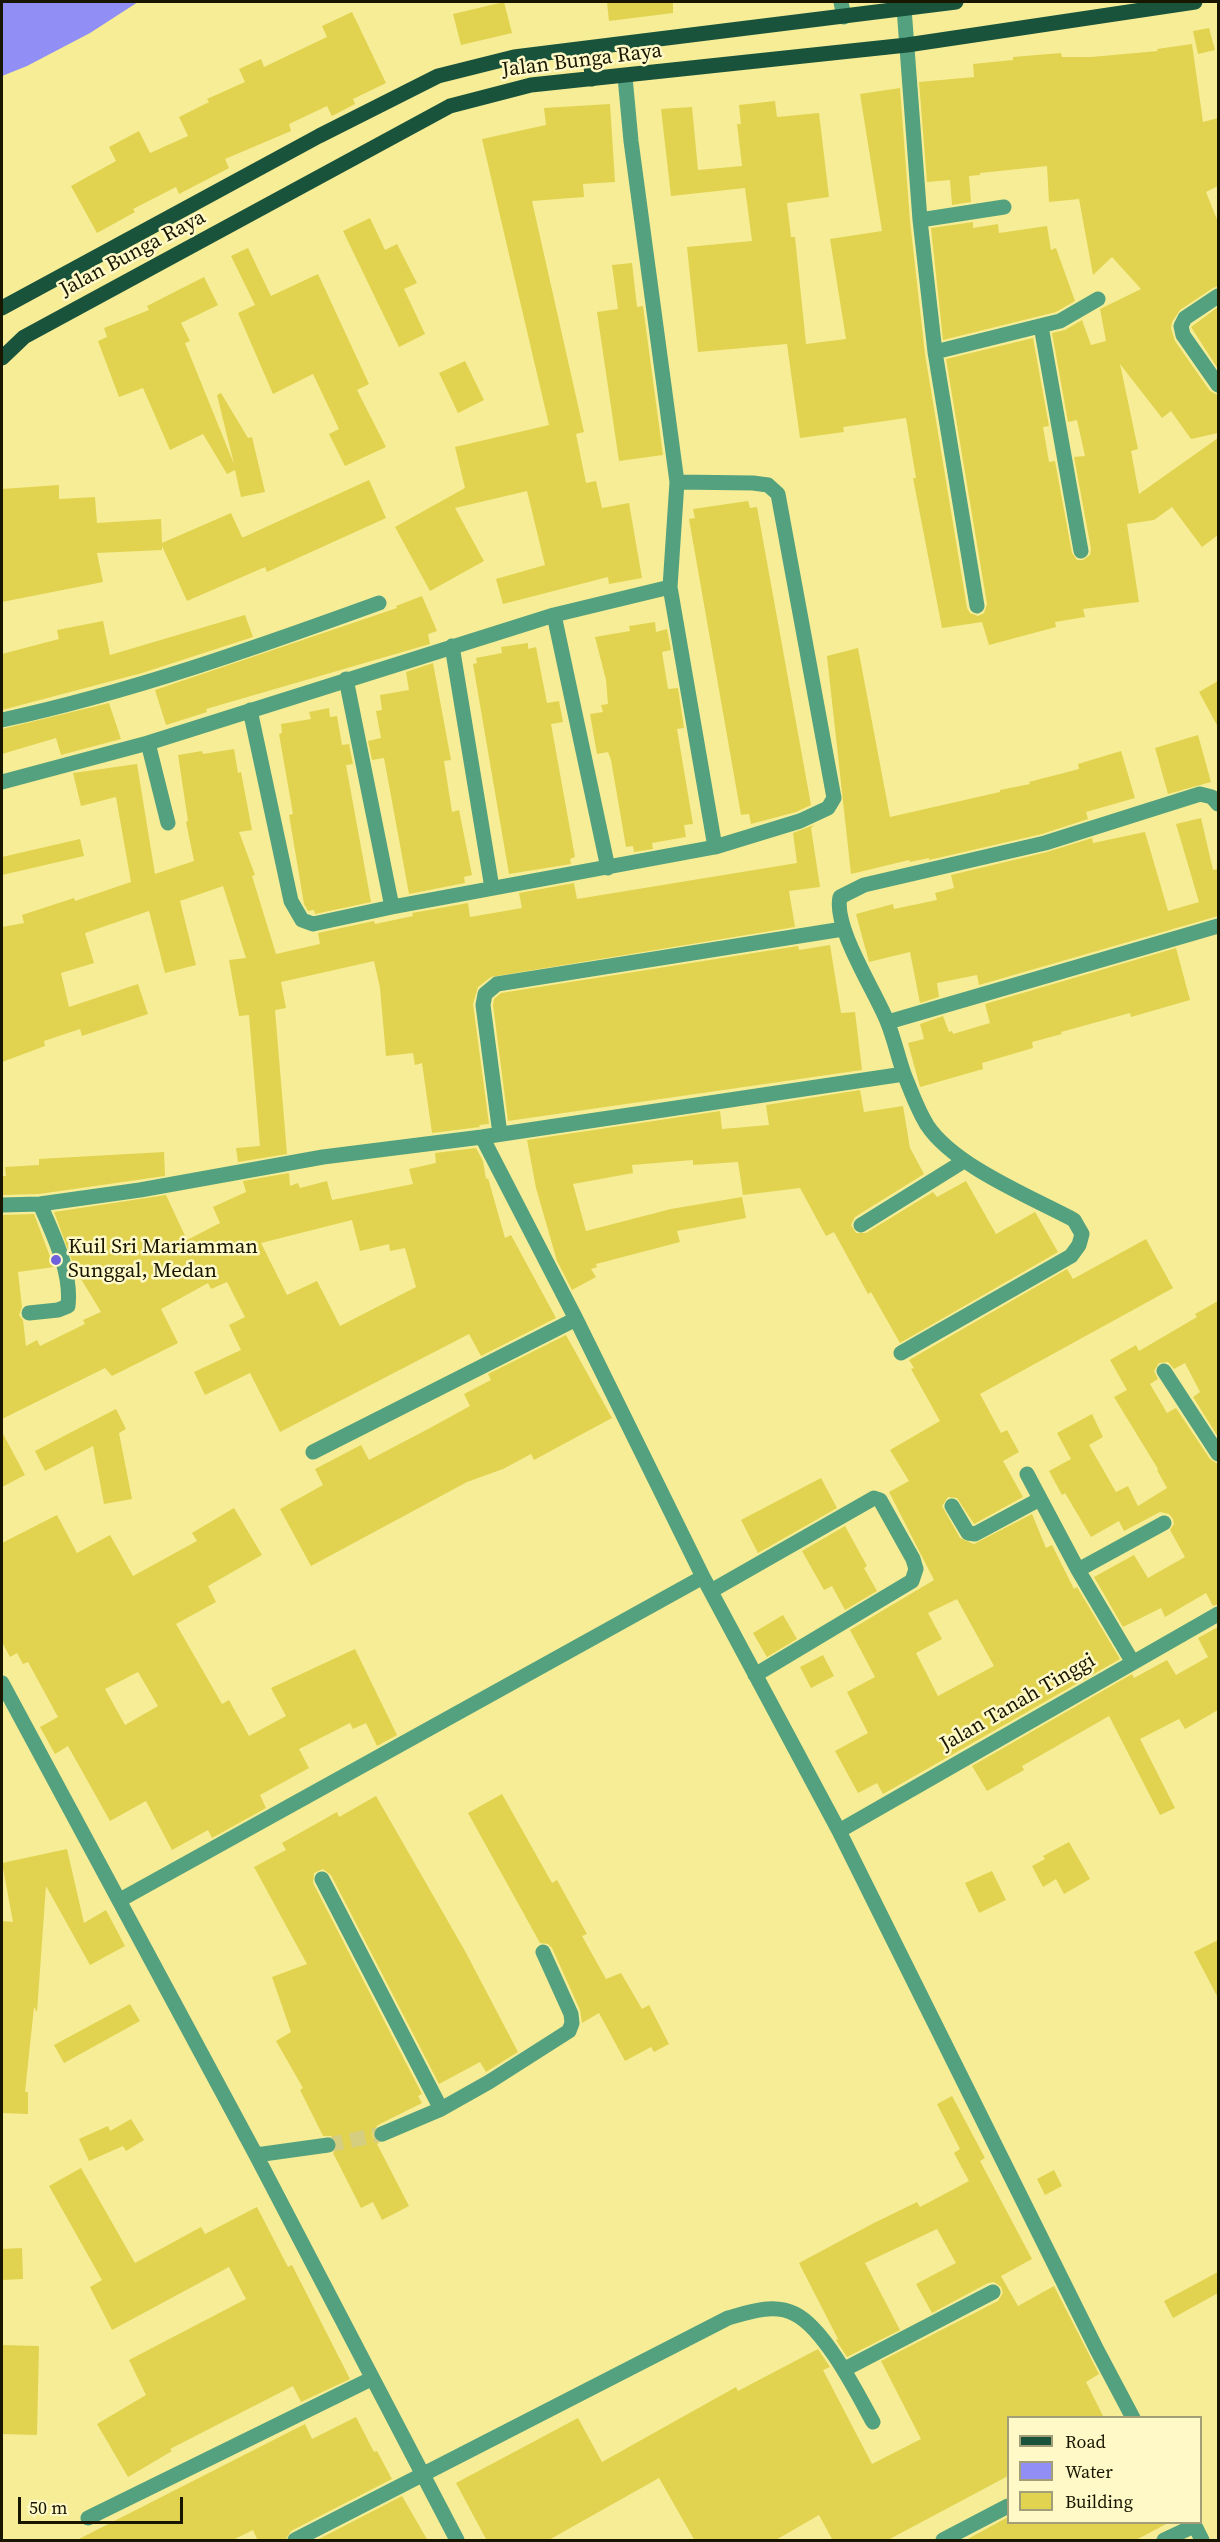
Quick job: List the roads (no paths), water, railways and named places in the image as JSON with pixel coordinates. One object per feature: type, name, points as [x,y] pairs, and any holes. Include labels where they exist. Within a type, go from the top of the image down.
[{"type":"main road","name":"Jalan Bunga Raya","points":[[2,308],[319,136],[438,76],[514,57],[590,49],[842,9],[904,9],[956,2]]},
{"type":"main road","name":"Jalan Bunga Raya","points":[[2,358],[24,337],[450,106],[531,85],[625,77],[907,45],[1195,2]]},
{"type":"main road","points":[[590,49],[592,79]]},
{"type":"street","points":[[904,9],[920,220],[935,352],[977,606]]},
{"type":"street","points":[[625,77],[631,141],[677,482],[670,587],[715,847]]},
{"type":"street","points":[[920,220],[1004,207]]},
{"type":"street","points":[[1218,296],[1185,318],[1180,326],[1183,335],[1218,385]]},
{"type":"street","points":[[935,352],[1060,321],[1098,299]]},
{"type":"street","points":[[1041,326],[1081,551]]},
{"type":"street","points":[[250,710],[291,901],[302,920],[313,924],[392,906],[715,847],[800,821],[828,808],[834,798],[778,494],[768,485],[753,483],[677,482]]},
{"type":"street","points":[[2,783],[148,743],[554,615],[670,587]]},
{"type":"street","points":[[2,720],[69,706],[209,664],[379,603]]},
{"type":"street","points":[[554,615],[608,868]]},
{"type":"street","points":[[452,646],[492,888]]},
{"type":"street","points":[[346,679],[392,906]]},
{"type":"street","points":[[148,743],[168,823]]},
{"type":"street","points":[[901,1353],[1071,1256],[1079,1245],[1082,1234],[1074,1220],[964,1161],[947,1148],[928,1126],[904,1074],[888,1022],[843,929],[840,897],[864,885],[1045,843],[1200,794],[1212,797],[1218,804]]},
{"type":"street","points":[[888,1022],[1218,926]]},
{"type":"street","points":[[500,1134],[483,1005],[485,994],[496,984],[843,929]]},
{"type":"street","points":[[2,1205],[40,1204],[140,1190],[323,1157],[482,1137],[904,1074]]},
{"type":"street","points":[[482,1137],[576,1318],[703,1577],[839,1831],[1132,2416]]},
{"type":"street","points":[[861,1225],[964,1161]]},
{"type":"street","points":[[29,1313],[58,1310],[68,1305],[69,1295],[58,1246],[40,1204]]},
{"type":"street","points":[[313,1452],[576,1318]]},
{"type":"street","points":[[1164,1371],[1218,1454]]},
{"type":"street","points":[[1028,1474],[1078,1570],[1132,1661]]},
{"type":"street","points":[[711,1591],[874,1498],[880,1500],[913,1559],[916,1569],[912,1581],[755,1675]]},
{"type":"street","points":[[952,1506],[968,1533],[975,1534],[1040,1499]]},
{"type":"street","points":[[1078,1570],[1164,1523]]},
{"type":"street","points":[[120,1900],[703,1577]]},
{"type":"street","name":"Jalan Tanah Tinggi","points":[[839,1831],[1132,1661],[1218,1614]]},
{"type":"street","points":[[2,1683],[256,2155],[457,2541]]},
{"type":"street","points":[[322,1879],[441,2109]]},
{"type":"street","points":[[382,2134],[441,2109],[489,2082],[569,2031],[572,2023],[571,2014],[543,1952]]},
{"type":"street","points":[[256,2155],[328,2145]]},
{"type":"street","points":[[845,2369],[993,2292]]},
{"type":"street","points":[[295,2541],[728,2318],[757,2309],[795,2314],[813,2329],[845,2369],[873,2422]]},
{"type":"street","points":[[88,2518],[371,2379]]},
{"type":"street","points":[[943,2541],[1007,2507]]},
{"type":"street","points":[[1164,2541],[1193,2524],[1202,2541]]},
{"type":"water","points":[[2,2],[138,2],[90,33],[27,66],[2,76]]},
{"type":"tunnel","points":[[328,2145],[382,2134]]},
{"type":"place","name":"Kuil Sri Mariamman Sunggal, Medan","points":[[56,1260]]}]
